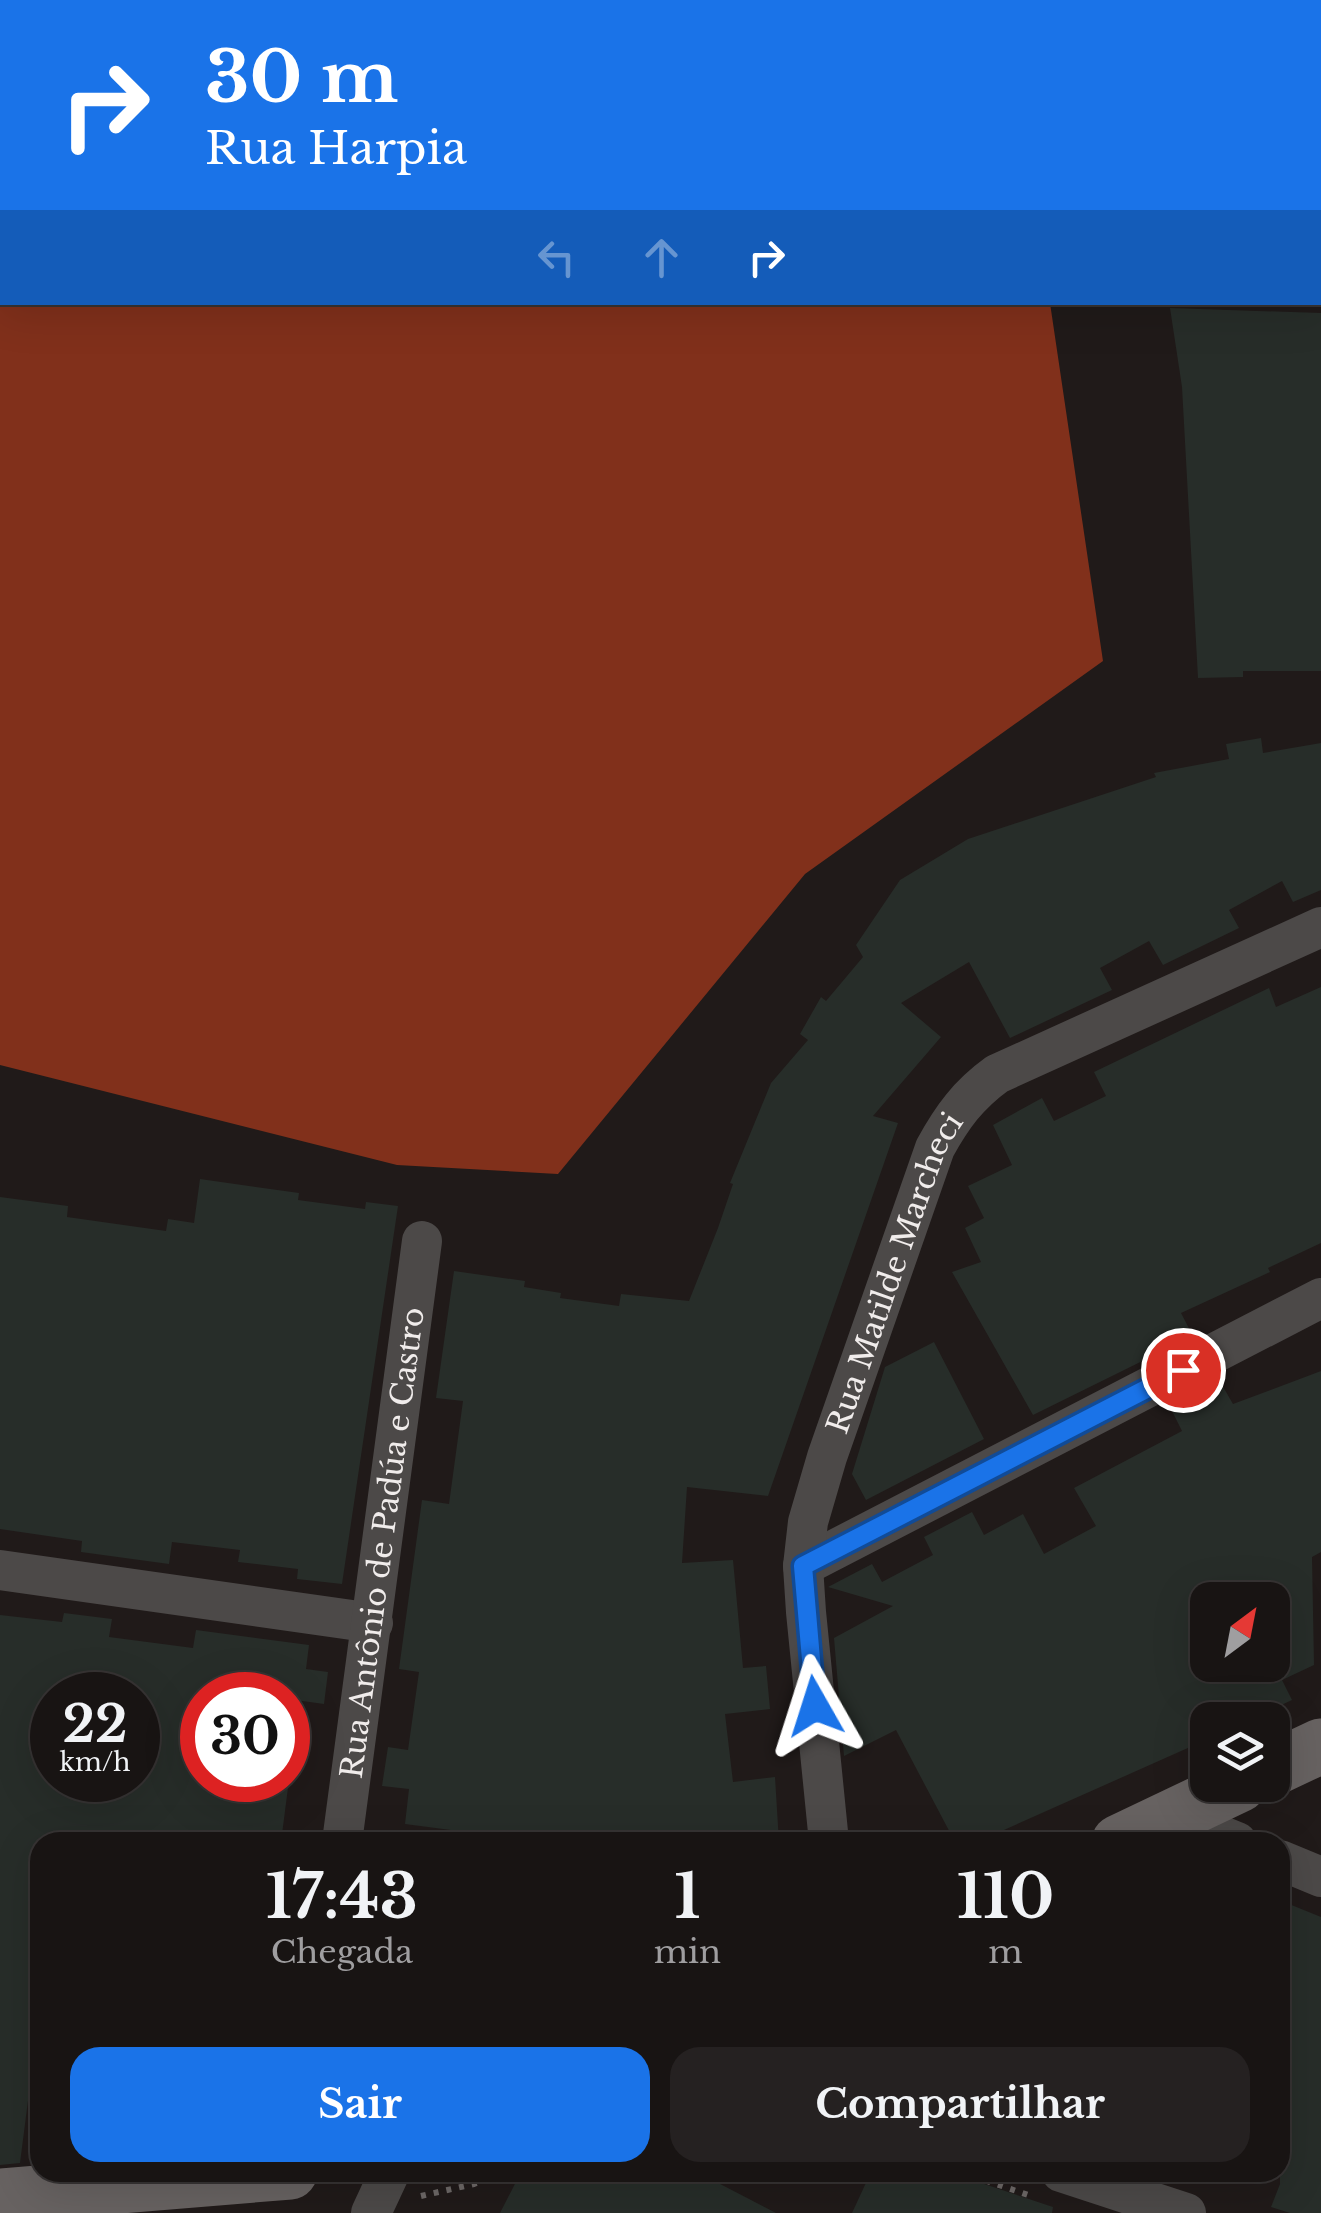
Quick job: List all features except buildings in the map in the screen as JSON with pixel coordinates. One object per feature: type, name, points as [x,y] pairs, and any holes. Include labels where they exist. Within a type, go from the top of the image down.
[{"type":"main road","points":[[1290,1761],[1321,1746]]},
{"type":"main road","points":[[1140,1832],[1203,1802]]},
{"type":"main road","points":[[0,2196],[169,2182]]},
{"type":"street","name":"Rua Matilde Marcheci","points":[[828,1832],[803,1566],[808,1522],[935,1148],[954,1112],[997,1074],[1321,927]]},
{"type":"street","name":"Rua Antônio de Padúa e Castro","points":[[343,1832],[422,1241]]},
{"type":"street","points":[[803,1566],[1321,1298]]},
{"type":"street","points":[[0,1570],[373,1623]]},
{"type":"street","points":[[1173,1816],[1213,1832]]},
{"type":"street","points":[[1290,1864],[1321,1877]]},
{"type":"street","points":[[1055,2187],[1186,2213]]},
{"type":"path","points":[[378,2197],[479,2182]]},
{"type":"path","points":[[1024,2182],[1055,2187]]},
{"type":"shaded area","points":[[0,305],[1050,305],[1103,661],[805,874],[558,1174],[397,1165],[0,1065]]},
{"type":"route","points":[[815,1706],[803,1566],[1183,1370]]}]
